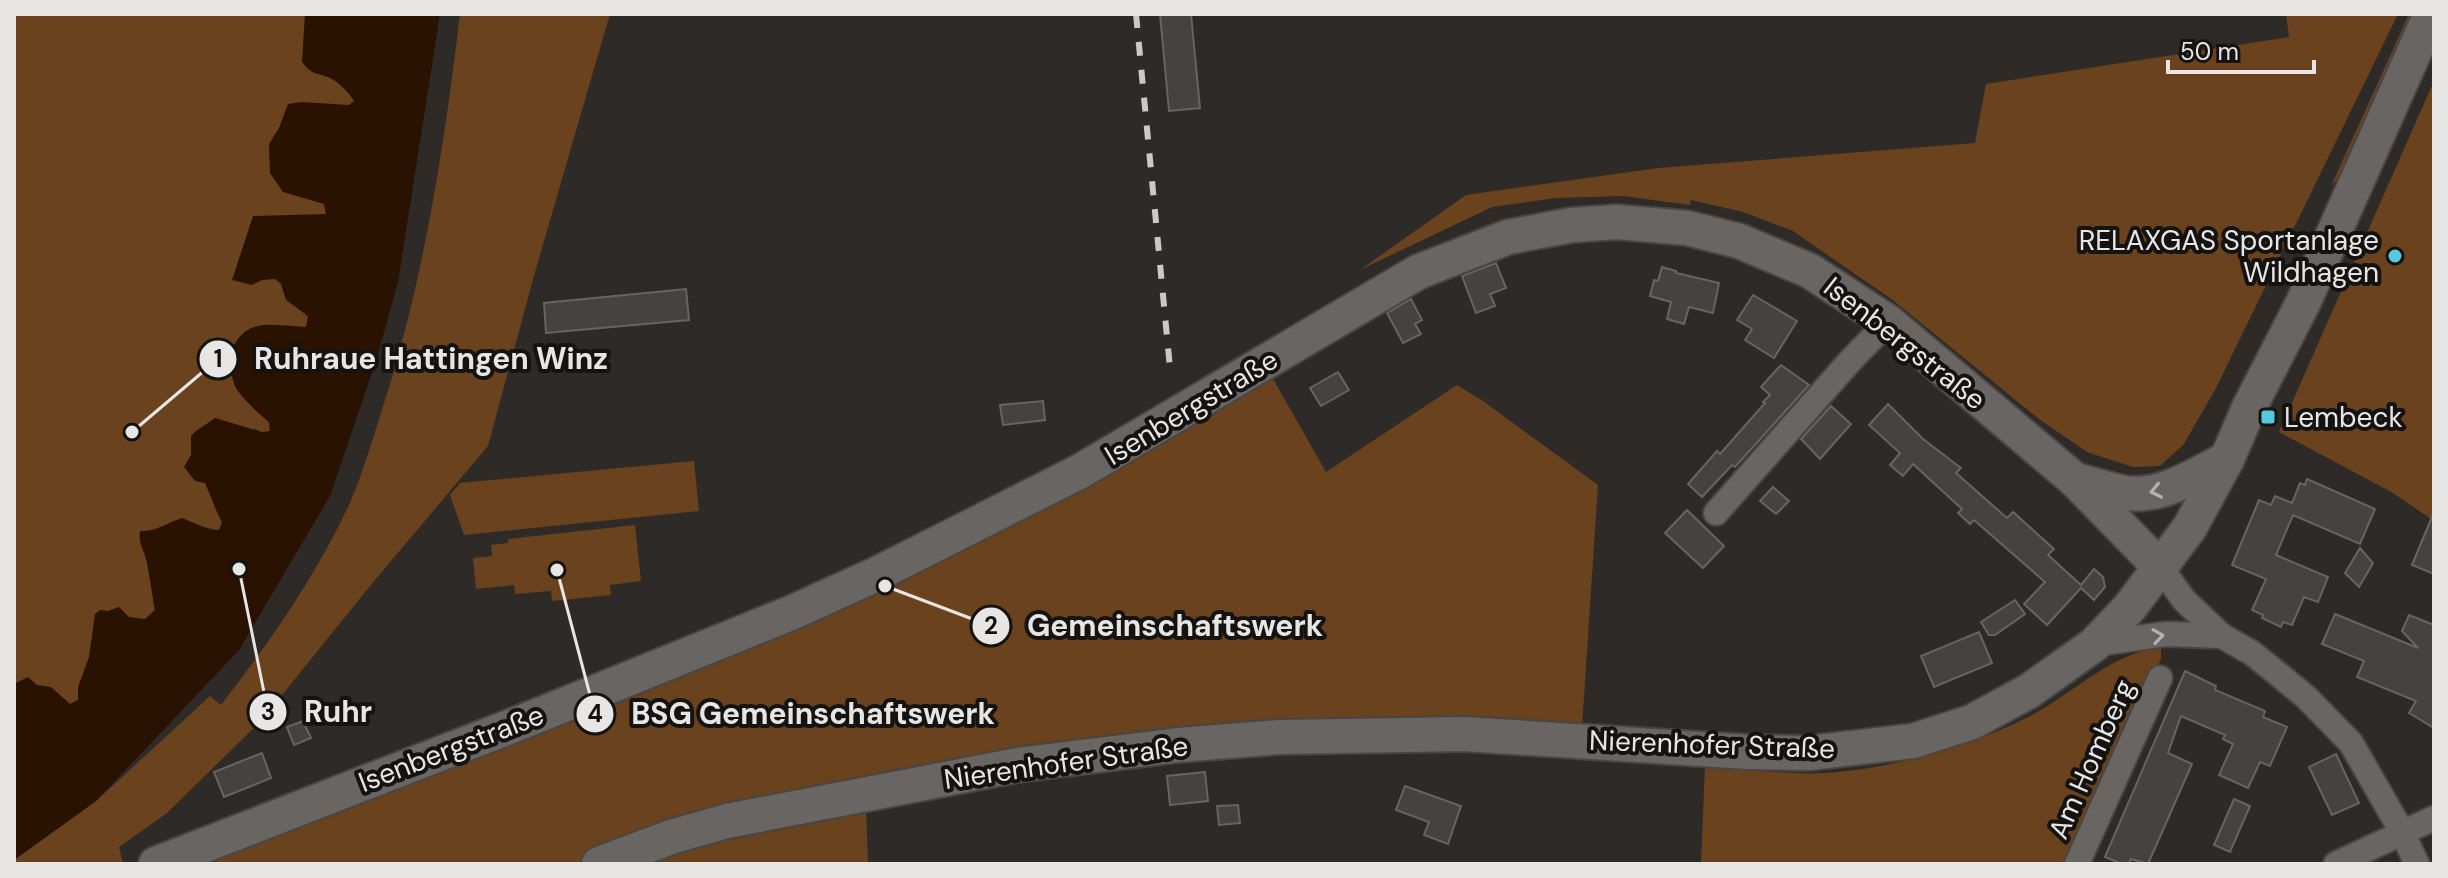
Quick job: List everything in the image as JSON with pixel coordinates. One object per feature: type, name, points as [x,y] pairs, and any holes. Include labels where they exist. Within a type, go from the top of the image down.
[{"type":"main road","name":"Nierenhofer Straße","points":[[599,864],[671,837],[727,821],[873,791],[1018,765],[1221,740],[1465,734],[1809,753],[1913,741],[1972,722],[2029,691],[2095,644],[2161,568],[2190,527],[2227,459],[2249,408],[2303,303],[2431,14]]},
{"type":"main road","name":"Isenbergstraße","points":[[156,864],[522,722],[791,613],[877,574],[1130,444],[1404,279],[1445,259],[1508,237],[1572,225],[1617,222],[1659,224],[1712,233],[1764,249],[1799,265],[1888,322],[2075,480],[2161,568]]},
{"type":"main road","points":[[2075,480],[2126,493],[2153,493],[2227,459]]},
{"type":"street","points":[[1716,513],[1888,322]]},
{"type":"street","points":[[2161,568],[2184,600],[2222,636],[2252,653],[2278,674],[2351,743],[2417,864]]},
{"type":"street","points":[[2095,644],[2166,634],[2222,636]]},
{"type":"street","name":"Am Homberg","points":[[2077,864],[2160,678]]},
{"type":"street","points":[[2336,864],[2434,818]]},
{"type":"shaded area","points":[[14,14],[392,14],[305,314],[308,317],[306,327],[269,422],[270,432],[254,428],[214,506],[222,522],[219,530],[203,527],[153,601],[155,610],[78,700],[14,761]]},
{"type":"shaded area","points":[[305,14],[440,14],[398,282],[376,361],[330,496],[239,650],[96,801],[14,860],[14,684],[28,677],[37,685],[51,687],[70,704],[78,700],[78,687],[89,657],[95,614],[100,610],[119,607],[129,617],[145,619],[155,610],[140,531],[156,529],[182,518],[211,530],[219,530],[222,523],[205,483],[195,481],[184,467],[191,455],[191,436],[215,418],[262,432],[270,431],[269,422],[236,388],[226,364],[232,348],[239,337],[256,326],[306,327],[308,316],[286,300],[281,284],[275,279],[252,285],[232,280],[253,216],[326,214],[324,204],[283,192],[270,173],[269,144],[288,104],[349,105],[354,101],[337,82],[312,72],[302,62]]},
{"type":"shaded area","points":[[460,14],[610,14],[488,446],[261,721],[167,813],[119,847],[123,864],[14,864],[14,860],[96,801],[210,696],[221,705],[291,608],[336,532],[366,460],[409,315],[439,166]]},
{"type":"shaded area","points":[[2286,14],[2398,14],[2216,388],[2184,444],[2160,466],[2133,467],[2087,452],[2039,419],[1894,301],[1793,231],[1743,212],[1691,200],[1690,205],[1623,196],[1556,198],[1492,207],[1360,270],[1466,195],[1658,168],[1975,143],[1986,84],[2289,37]]},
{"type":"shaded area","points":[[2409,14],[2413,14],[2340,176],[2331,186]]},
{"type":"shaded area","name":"RELAXGAS Sportanlage Wildhagen","points":[[2434,81],[2434,521],[2393,493],[2279,432]]},
{"type":"shaded area","points":[[1268,370],[1326,472],[1457,385],[1598,485],[1582,727],[865,779],[868,864],[191,864],[618,700]]},
{"type":"shaded area","points":[[694,461],[699,511],[464,535],[450,495],[460,483]]},
{"type":"shaded area","points":[[635,525],[641,581],[610,585],[611,595],[552,601],[551,591],[515,594],[514,585],[476,589],[473,558],[492,556],[491,545],[508,543],[508,539]]},
{"type":"shaded area","points":[[2161,647],[2161,659],[2074,864],[1701,864],[1705,766],[1827,773],[1933,754],[2009,726],[2048,706],[2110,665]]},
{"type":"building","points":[[1160,14],[1191,14],[1200,108],[1169,111]]},
{"type":"building","points":[[1496,263],[1506,288],[1490,294],[1495,306],[1476,313],[1462,276]]},
{"type":"building","points":[[1662,267],[1719,283],[1713,313],[1689,307],[1684,324],[1667,319],[1671,302],[1650,296],[1654,280],[1658,281]]},
{"type":"building","points":[[686,289],[689,320],[546,333],[544,303]]},
{"type":"building","points":[[1753,295],[1797,321],[1774,358],[1745,340],[1752,329],[1737,320]]},
{"type":"building","points":[[1411,299],[1422,320],[1415,324],[1421,334],[1403,343],[1387,313]]},
{"type":"building","points":[[1781,365],[1809,385],[1735,467],[1732,465],[1702,497],[1688,484],[1717,451],[1720,454],[1765,403],[1770,395],[1761,387]]},
{"type":"building","points":[[1338,372],[1349,390],[1321,406],[1310,388]]},
{"type":"building","points":[[1043,401],[1045,420],[1003,425],[1000,405]]},
{"type":"building","points":[[1888,404],[1923,439],[1961,468],[1956,473],[2007,518],[2013,512],[2054,549],[2048,555],[2081,585],[2094,569],[2103,577],[2105,587],[2094,600],[2081,588],[2047,625],[2024,604],[2045,582],[1974,520],[1970,524],[1958,513],[1962,509],[1913,464],[1903,476],[1890,465],[1900,453],[1869,425]]},
{"type":"building","points":[[1831,406],[1851,424],[1820,459],[1801,439]]},
{"type":"building","points":[[2307,479],[2375,509],[2360,544],[2293,515],[2276,555],[2328,577],[2318,602],[2304,597],[2292,625],[2283,622],[2281,627],[2252,610],[2266,579],[2232,565],[2259,500],[2271,505],[2275,496],[2292,503],[2300,483],[2305,485]]},
{"type":"building","points":[[1773,487],[1789,501],[1776,514],[1760,501]]},
{"type":"building","points":[[1687,510],[1724,546],[1703,568],[1665,533]]},
{"type":"building","points":[[2434,512],[2434,574],[2412,565]]},
{"type":"building","points":[[2360,548],[2373,563],[2359,587],[2345,573]]},
{"type":"building","points":[[2015,600],[2025,614],[1995,635],[1989,635],[1981,622]]},
{"type":"building","points":[[2335,614],[2418,648],[2402,631],[2409,615],[2434,625],[2434,728],[2409,713],[2416,701],[2357,677],[2364,661],[2322,644]]},
{"type":"building","points":[[1979,632],[1992,663],[1934,687],[1921,656]]},
{"type":"building","points":[[2185,671],[2216,686],[2215,690],[2265,711],[2263,717],[2287,727],[2270,766],[2260,762],[2248,788],[2219,775],[2233,744],[2223,739],[2225,735],[2181,716],[2168,753],[2192,764],[2148,864],[2131,859],[2129,864],[2122,864],[2105,857]]},
{"type":"building","points":[[303,721],[311,738],[294,745],[287,727]]},
{"type":"building","points":[[262,753],[271,778],[224,797],[214,772]]},
{"type":"building","points":[[2336,754],[2359,803],[2332,815],[2309,767]]},
{"type":"building","points":[[1205,772],[1208,801],[1170,805],[1167,776]]},
{"type":"building","points":[[1405,786],[1461,806],[1448,844],[1424,835],[1429,822],[1396,810]]},
{"type":"building","points":[[2234,799],[2250,806],[2230,852],[2214,845]]},
{"type":"building","points":[[1238,805],[1240,823],[1219,825],[1217,806]]},
{"type":"railway","points":[[1136,14],[1170,368]]},
{"type":"place","name":"RELAXGAS Sportanlage Wildhagen","points":[[2395,256]]},
{"type":"place","name":"Lembeck","points":[[2268,417]]},
{"type":"place","name":"Ruhraue Hattingen Winz","points":[[132,432]]},
{"type":"place","name":"Ruhr","points":[[239,569]]},
{"type":"place","name":"BSG Gemeinschaftswerk","points":[[557,570]]},
{"type":"place","name":"Gemeinschaftswerk","points":[[885,586]]}]
